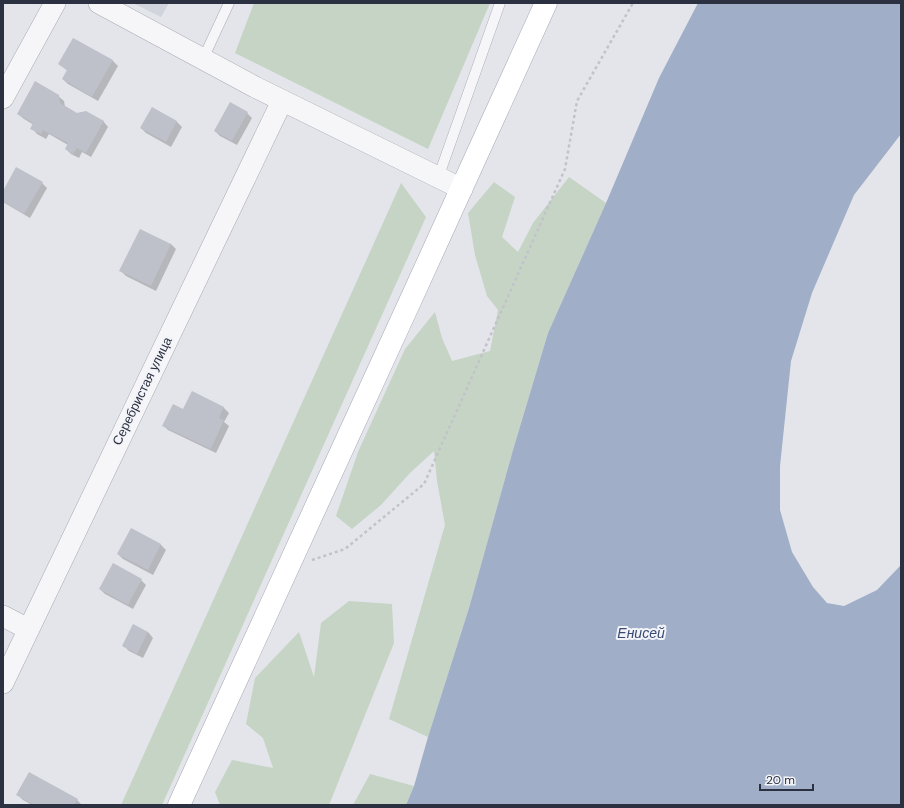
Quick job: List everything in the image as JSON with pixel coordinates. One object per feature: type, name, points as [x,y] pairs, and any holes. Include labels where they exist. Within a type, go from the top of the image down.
[{"type":"main road","points":[[179,805],[546,3]]},
{"type":"street","points":[[3,98],[55,3]]},
{"type":"street","points":[[99,3],[282,101],[462,189]]},
{"type":"street","name":"Серебристая улица","points":[[3,683],[282,101]]},
{"type":"street","points":[[3,616],[28,629]]},
{"type":"lane","points":[[203,59],[229,3]]},
{"type":"lane","points":[[438,178],[500,3]]},
{"type":"path","points":[[286,569],[345,549],[424,484],[565,169],[577,101],[633,3]]},
{"type":"shaded area","points":[[133,3],[169,3],[161,17]]},
{"type":"green space","points":[[254,3],[490,3],[428,149],[235,53]]},
{"type":"green space","points":[[569,177],[606,203],[548,333],[513,450],[469,608],[428,737],[389,719],[445,525],[437,481],[434,451],[410,473],[381,505],[352,529],[336,516],[358,452],[405,349],[435,312],[442,338],[452,361],[490,351],[498,310],[487,296],[475,255],[468,213],[494,182],[515,197],[502,237],[518,252],[533,223]]},
{"type":"green space","points":[[401,183],[426,217],[162,805],[121,805]]},
{"type":"green space","points":[[349,601],[392,604],[394,643],[329,805],[220,805],[215,792],[232,760],[273,768],[263,738],[246,724],[255,678],[299,632],[314,677],[321,623]]},
{"type":"green space","points":[[370,774],[414,786],[406,805],[353,805]]},
{"type":"water","name":"Енисей","points":[[698,3],[901,3],[901,134],[854,195],[812,293],[791,361],[780,466],[780,510],[792,552],[813,587],[827,603],[844,606],[877,590],[901,565],[901,805],[406,805],[414,786],[469,608],[513,450],[548,333],[606,203],[659,78]]},
{"type":"building","points":[[73,38],[113,60],[92,97],[62,79],[67,70],[58,64]]},
{"type":"building","points":[[35,81],[59,95],[60,103],[77,113],[86,111],[104,121],[86,153],[77,148],[73,154],[65,149],[68,143],[43,130],[41,134],[30,129],[33,123],[17,114]]},
{"type":"building","points":[[230,102],[248,112],[232,141],[214,131]]},
{"type":"building","points":[[152,107],[177,121],[166,142],[140,128]]},
{"type":"building","points":[[16,167],[43,182],[24,214],[3,202],[3,191]]},
{"type":"building","points":[[140,229],[171,244],[151,286],[119,271]]},
{"type":"building","points":[[192,391],[224,407],[219,418],[224,420],[211,449],[162,426],[173,404],[183,409]]},
{"type":"building","points":[[131,528],[161,544],[148,570],[117,554]]},
{"type":"building","points":[[113,563],[142,579],[128,605],[99,589]]},
{"type":"building","points":[[133,624],[148,632],[137,654],[122,646]]},
{"type":"building","points":[[29,772],[78,799],[74,805],[34,805],[16,795]]}]
